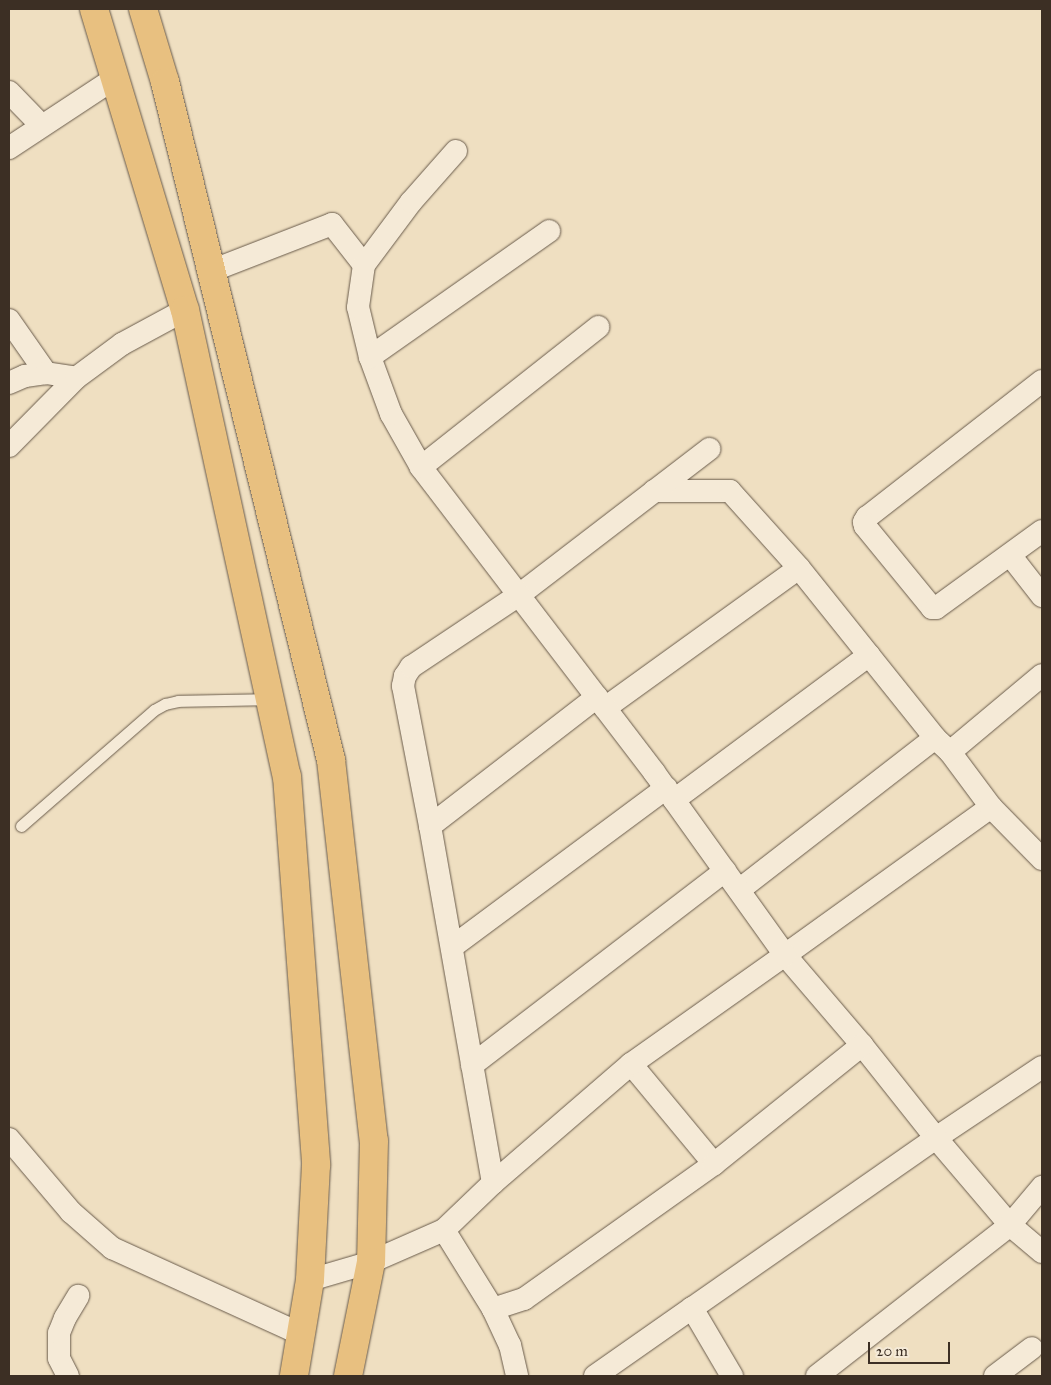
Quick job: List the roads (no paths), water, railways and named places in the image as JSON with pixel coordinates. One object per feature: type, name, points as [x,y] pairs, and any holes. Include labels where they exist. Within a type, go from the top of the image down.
[{"type":"main road","points":[[94,9],[185,310],[287,776],[316,1165],[310,1280],[294,1376]]},
{"type":"main road","points":[[143,9],[165,82],[331,760],[374,1141],[371,1262],[348,1376]]},
{"type":"street","points":[[9,148],[115,78]]},
{"type":"street","points":[[9,92],[42,126]]},
{"type":"street","points":[[456,152],[411,202],[364,265],[358,307],[370,358],[391,414],[421,467],[670,794],[785,955],[1010,1225],[1042,1252]]},
{"type":"street","points":[[211,271],[332,224],[364,265]]},
{"type":"street","points":[[370,358],[549,231]]},
{"type":"street","points":[[9,446],[76,378],[122,344],[185,310]]},
{"type":"street","points":[[9,320],[46,373]]},
{"type":"street","points":[[421,467],[598,327]]},
{"type":"street","points":[[9,383],[25,376],[46,373],[76,378]]},
{"type":"street","points":[[1042,381],[867,517],[864,522],[864,526],[932,608],[940,607],[1042,531]]},
{"type":"street","points":[[493,1183],[430,826],[403,686],[405,676],[411,667],[519,595],[709,448]]},
{"type":"street","points":[[654,491],[730,491],[799,568],[991,807],[1042,859]]},
{"type":"street","points":[[1010,555],[1042,596]]},
{"type":"street","points":[[430,826],[601,702],[799,568]]},
{"type":"street","points":[[452,948],[869,656]]},
{"type":"street","points":[[739,890],[1042,675]]},
{"type":"street","points":[[310,1280],[371,1262],[444,1230],[493,1183],[631,1064],[991,807]]},
{"type":"street","points":[[472,1065],[725,871]]},
{"type":"street","points":[[493,1309],[524,1298],[714,1164],[862,1046]]},
{"type":"street","points":[[631,1064],[714,1164]]},
{"type":"street","points":[[595,1376],[936,1138],[1042,1067]]},
{"type":"street","points":[[9,1139],[71,1212],[112,1248],[301,1334]]},
{"type":"street","points":[[817,1376],[1010,1225],[1042,1188]]},
{"type":"street","points":[[444,1230],[493,1309],[510,1345],[517,1376]]},
{"type":"street","points":[[68,1376],[58,1358],[59,1333],[65,1318],[78,1296]]},
{"type":"street","points":[[692,1308],[732,1376]]},
{"type":"street","points":[[995,1376],[1032,1348]]},
{"type":"lane","points":[[20,826],[154,710],[165,704],[178,701],[270,699]]}]
